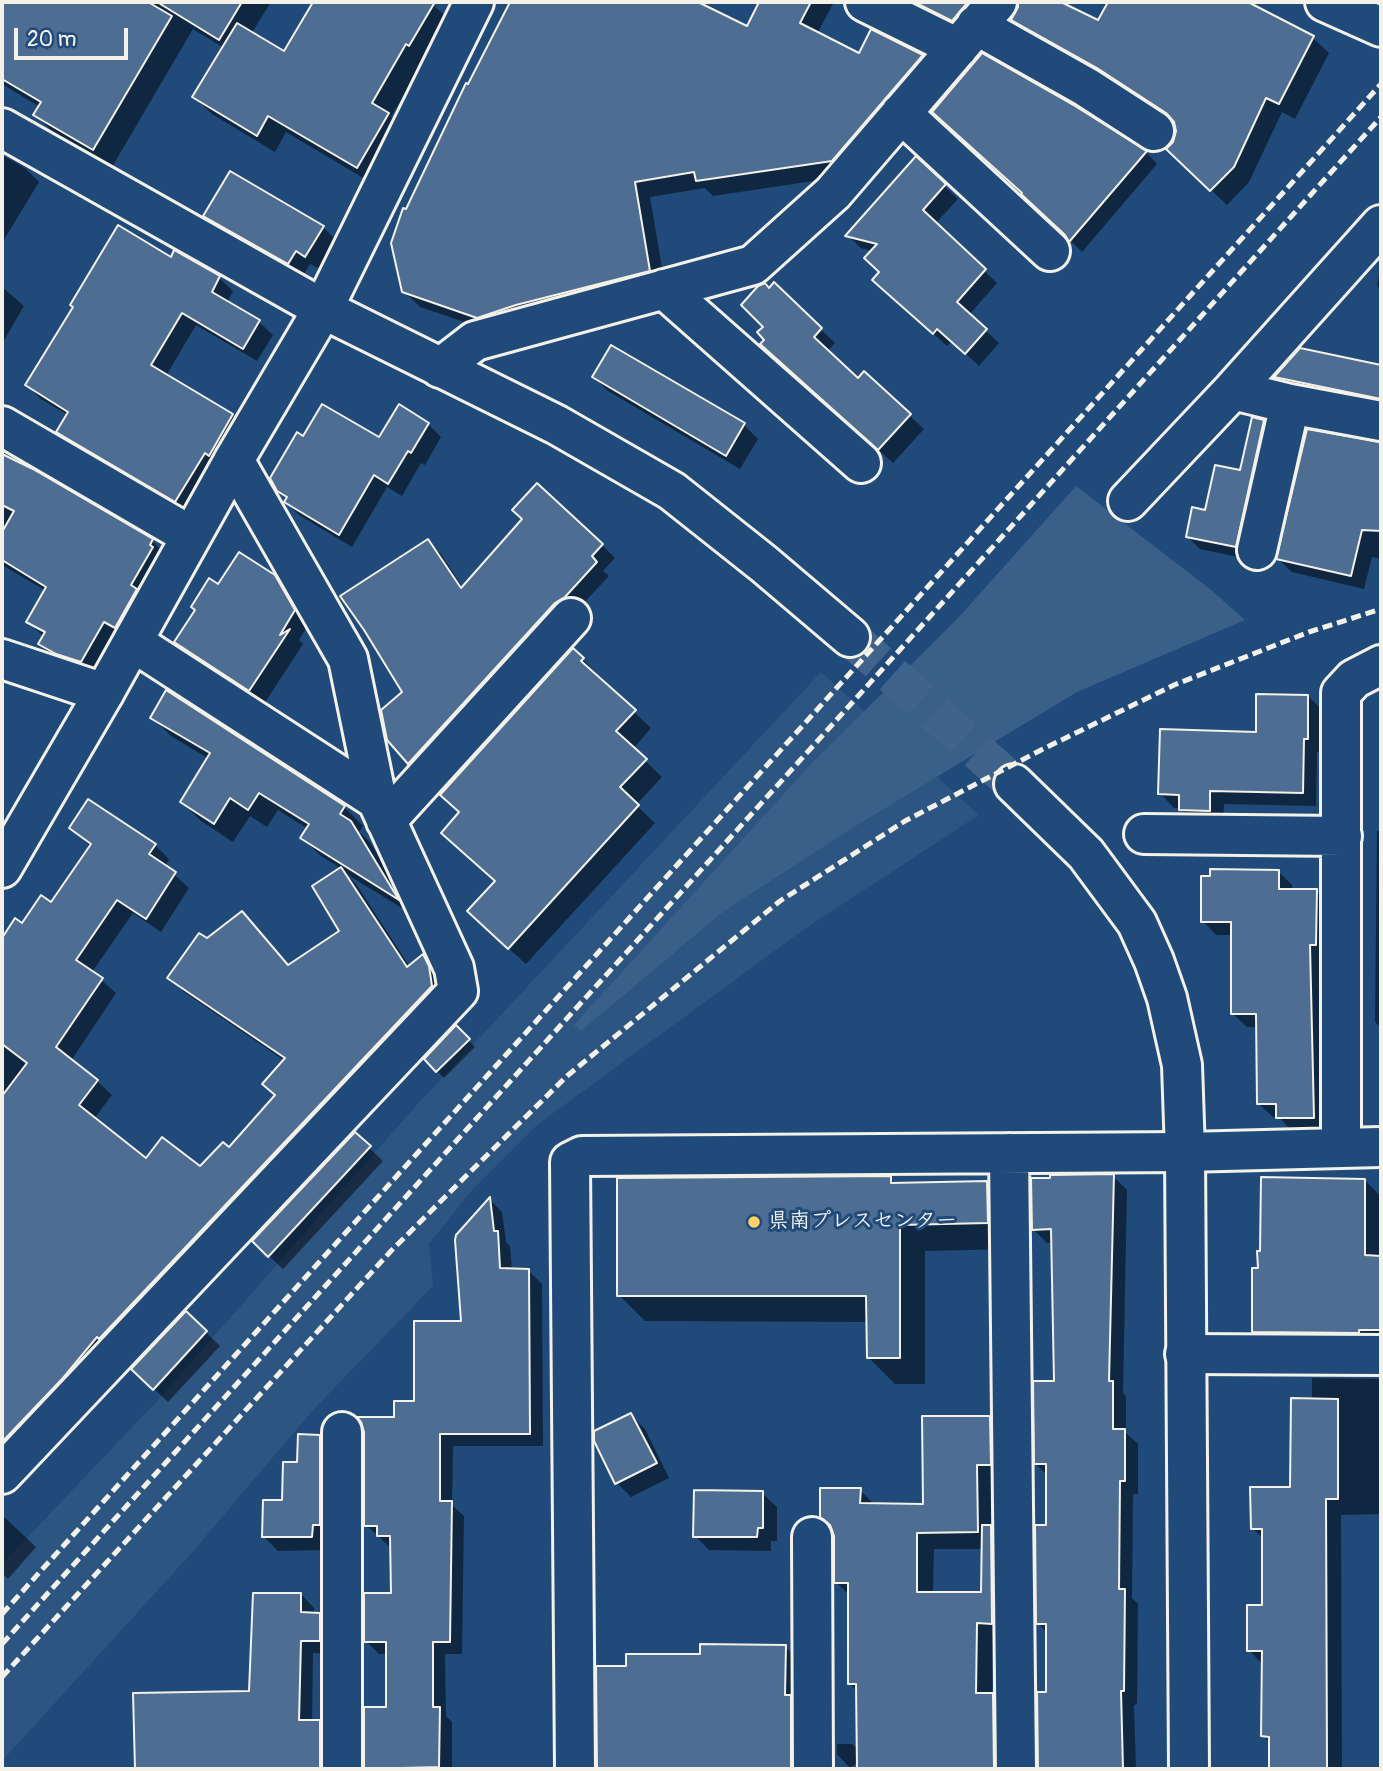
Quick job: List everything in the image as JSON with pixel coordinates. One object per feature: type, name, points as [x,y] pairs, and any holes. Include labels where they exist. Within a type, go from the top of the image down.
[{"type":"street","points":[[2,868],[323,309],[474,2]]},
{"type":"street","points":[[865,2],[977,25],[1086,87],[1154,131]]},
{"type":"street","points":[[1325,2],[1381,27]]},
{"type":"street","points":[[440,368],[475,341],[753,265],[833,193],[977,25]]},
{"type":"street","points":[[901,113],[1050,251]]},
{"type":"street","points":[[2,128],[323,309],[557,425],[672,491],[850,637]]},
{"type":"street","points":[[1128,501],[1233,390],[1381,225]]},
{"type":"street","points":[[664,289],[861,463]]},
{"type":"street","points":[[1233,390],[1381,421]]},
{"type":"street","points":[[1257,550],[1290,404]]},
{"type":"street","points":[[2,426],[191,536]]},
{"type":"street","points":[[2,1474],[458,991],[454,968],[382,810],[348,659],[234,460]]},
{"type":"street","points":[[382,810],[572,618]]},
{"type":"street","points":[[133,642],[382,810]]},
{"type":"street","points":[[2,659],[104,693]]},
{"type":"street","points":[[1341,1148],[1341,693],[1354,679],[1381,665]]},
{"type":"street","points":[[1014,783],[1086,854],[1137,923],[1167,998],[1182,1065],[1185,1152],[1189,1769]]},
{"type":"street","points":[[1144,834],[1342,836]]},
{"type":"street","points":[[575,1769],[570,1162],[582,1156],[1185,1152],[1381,1147]]},
{"type":"street","points":[[1010,1153],[1016,1769]]},
{"type":"street","points":[[1185,1354],[1381,1355]]},
{"type":"street","points":[[342,1432],[342,1769]]},
{"type":"street","points":[[812,1537],[813,1769]]},
{"type":"shaded area","points":[[1076,486],[1210,589],[1245,620],[1077,692],[854,827],[724,911],[581,1031],[574,1025],[811,764],[958,618]]},
{"type":"shaded area","points":[[821,672],[979,815],[806,928],[537,1125],[471,1191],[429,1244],[433,1286],[315,1408],[188,1557],[2,1761],[2,1564],[158,1400],[414,1108]]},
{"type":"building","points":[[2,2],[148,2],[172,16],[93,150],[33,115],[41,102],[2,79]]},
{"type":"building","points":[[157,2],[242,2],[219,40]]},
{"type":"building","points":[[313,2],[435,2],[409,46],[406,44],[372,103],[389,113],[357,168],[268,116],[257,136],[192,97],[237,23],[284,51]]},
{"type":"building","points":[[510,2],[698,2],[747,26],[759,2],[811,2],[800,23],[859,53],[871,29],[923,55],[832,161],[696,181],[694,172],[635,182],[650,271],[516,305],[477,318],[402,292],[391,243],[403,208],[406,209],[466,83],[468,84]]},
{"type":"building","points":[[914,2],[968,2],[952,21]]},
{"type":"building","points":[[1018,2],[1061,2],[1098,20],[1108,2],[1248,2],[1314,36],[1279,104],[1266,98],[1234,167],[1210,191],[1166,149],[1173,142],[1176,131],[1174,122],[1166,113],[1097,68],[1011,20]]},
{"type":"building","points":[[982,53],[1147,151],[1069,242],[1022,193],[932,112]]},
{"type":"building","points":[[916,156],[946,184],[923,210],[986,269],[957,302],[987,329],[965,354],[937,329],[933,334],[872,280],[879,272],[864,258],[877,244],[845,236]]},
{"type":"building","points":[[230,171],[324,226],[305,257],[296,251],[288,264],[203,216]]},
{"type":"building","points":[[118,225],[171,257],[174,250],[220,276],[212,292],[260,320],[243,349],[182,313],[151,365],[233,414],[209,456],[205,453],[175,502],[56,432],[68,412],[25,385],[73,307],[70,305]]},
{"type":"building","points":[[774,282],[822,328],[814,337],[858,378],[864,371],[911,414],[878,450],[760,344],[764,340],[757,332],[763,327],[741,305],[758,286],[765,283],[769,288]]},
{"type":"building","points":[[611,345],[745,423],[726,456],[592,377]]},
{"type":"building","points":[[1300,348],[1381,365],[1381,399],[1274,377]]},
{"type":"building","points":[[322,404],[379,437],[399,404],[429,423],[388,484],[374,475],[339,535],[284,502],[287,497],[277,491],[270,478],[297,432],[303,436]]},
{"type":"building","points":[[1252,417],[1264,420],[1236,547],[1186,537],[1192,507],[1205,510],[1215,465],[1240,470]]},
{"type":"building","points":[[1307,429],[1381,442],[1381,531],[1362,530],[1351,576],[1276,559]]},
{"type":"building","points":[[2,454],[33,469],[153,539],[150,545],[153,547],[131,585],[137,589],[115,628],[104,622],[81,662],[56,654],[38,644],[45,632],[26,622],[46,587],[2,560],[2,532],[14,511],[2,505]]},
{"type":"building","points":[[537,483],[603,544],[592,556],[597,562],[565,597],[555,603],[408,764],[387,740],[381,710],[402,692],[340,596],[428,539],[461,588],[522,519],[512,510]]},
{"type":"building","points":[[239,552],[275,575],[295,610],[280,635],[290,629],[249,691],[174,642],[195,610],[191,607],[209,578],[218,584]]},
{"type":"building","points":[[573,648],[584,658],[581,661],[636,710],[616,731],[647,759],[620,787],[639,805],[508,949],[467,911],[495,881],[441,833],[459,812],[440,795]]},
{"type":"building","points":[[166,690],[345,806],[340,814],[351,821],[399,900],[300,838],[309,824],[259,793],[248,810],[230,798],[214,824],[180,802],[210,753],[150,718]]},
{"type":"building","points":[[1256,694],[1308,695],[1308,739],[1304,739],[1303,793],[1210,791],[1210,811],[1179,810],[1179,795],[1158,794],[1160,729],[1256,732]]},
{"type":"building","points":[[88,799],[156,844],[149,854],[176,872],[146,919],[117,900],[76,960],[103,978],[56,1047],[98,1080],[79,1105],[146,1158],[162,1137],[200,1166],[223,1142],[229,1147],[275,1095],[262,1084],[285,1058],[167,978],[199,933],[207,938],[242,911],[288,965],[339,931],[312,886],[341,867],[407,967],[423,954],[429,966],[432,986],[99,1339],[97,1337],[63,1378],[2,1442],[2,1096],[27,1063],[2,1044],[2,938],[15,918],[22,923],[41,895],[51,902],[91,844],[69,828]]},
{"type":"building","points":[[1210,869],[1279,870],[1279,889],[1317,889],[1316,945],[1310,945],[1314,1118],[1276,1118],[1276,1104],[1257,1104],[1256,1014],[1231,1014],[1231,922],[1201,922],[1201,876],[1210,876]]},
{"type":"building","points":[[456,1025],[470,1039],[436,1072],[424,1059]]},
{"type":"building","points":[[355,1132],[371,1146],[268,1257],[252,1241]]},
{"type":"building","points":[[1114,1174],[1109,1381],[1113,1381],[1113,1429],[1125,1429],[1125,1481],[1120,1481],[1119,1589],[1125,1589],[1124,1691],[1121,1691],[1123,1769],[1038,1769],[1037,1692],[1046,1692],[1046,1624],[1036,1624],[1035,1525],[1046,1525],[1046,1464],[1034,1464],[1033,1381],[1054,1381],[1051,1229],[1032,1230],[1031,1178]]},
{"type":"building","name":"県南プレスセンター","points":[[891,1176],[891,1183],[987,1181],[988,1223],[900,1225],[900,1358],[867,1358],[866,1296],[617,1296],[617,1178]]},
{"type":"building","points":[[1261,1177],[1365,1179],[1365,1255],[1381,1256],[1381,1330],[1359,1330],[1359,1333],[1252,1332],[1252,1268],[1258,1268],[1257,1251],[1260,1251]]},
{"type":"building","points":[[490,1197],[494,1231],[498,1231],[500,1268],[529,1269],[530,1434],[440,1434],[440,1501],[452,1501],[450,1642],[433,1642],[433,1707],[440,1707],[439,1767],[364,1769],[364,1707],[386,1707],[386,1642],[364,1642],[364,1593],[391,1593],[390,1536],[377,1536],[377,1526],[364,1526],[364,1432],[357,1417],[394,1417],[394,1401],[414,1401],[414,1321],[461,1321],[456,1235]]},
{"type":"building","points":[[186,1311],[207,1331],[153,1390],[131,1369]]},
{"type":"building","points":[[1291,1398],[1338,1399],[1338,1499],[1326,1499],[1327,1769],[1269,1769],[1269,1737],[1261,1736],[1262,1651],[1247,1651],[1247,1605],[1262,1605],[1262,1529],[1251,1529],[1250,1487],[1290,1487]]},
{"type":"building","points":[[631,1413],[657,1463],[615,1484],[594,1441],[594,1431]]},
{"type":"building","points":[[922,1416],[990,1416],[991,1465],[977,1465],[978,1532],[917,1533],[917,1592],[981,1592],[982,1525],[991,1525],[992,1624],[977,1623],[976,1693],[993,1693],[994,1769],[857,1769],[856,1684],[848,1684],[848,1583],[834,1583],[834,1536],[830,1525],[820,1517],[820,1488],[861,1488],[860,1503],[923,1504]]},
{"type":"building","points":[[298,1434],[320,1435],[320,1525],[313,1525],[312,1537],[262,1537],[263,1500],[282,1500],[283,1462],[297,1462]]},
{"type":"building","points":[[694,1490],[763,1491],[763,1528],[758,1528],[757,1537],[693,1537]]},
{"type":"building","points":[[253,1593],[301,1593],[301,1612],[320,1613],[320,1641],[301,1641],[299,1720],[320,1720],[320,1769],[135,1769],[133,1693],[249,1691]]},
{"type":"building","points":[[700,1644],[786,1645],[785,1695],[791,1695],[791,1769],[597,1769],[596,1666],[626,1666],[626,1654],[700,1654]]},
{"type":"tunnel","points":[[850,637],[1014,784]]},
{"type":"railway","points":[[2,1614],[1381,84]]},
{"type":"railway","points":[[2,1644],[1381,117]]},
{"type":"railway","points":[[2,1677],[391,1251],[461,1181],[567,1076],[780,901],[905,821],[1174,685],[1309,632],[1381,609]]},
{"type":"place","name":"県南プレスセンター","points":[[754,1222]]}]
